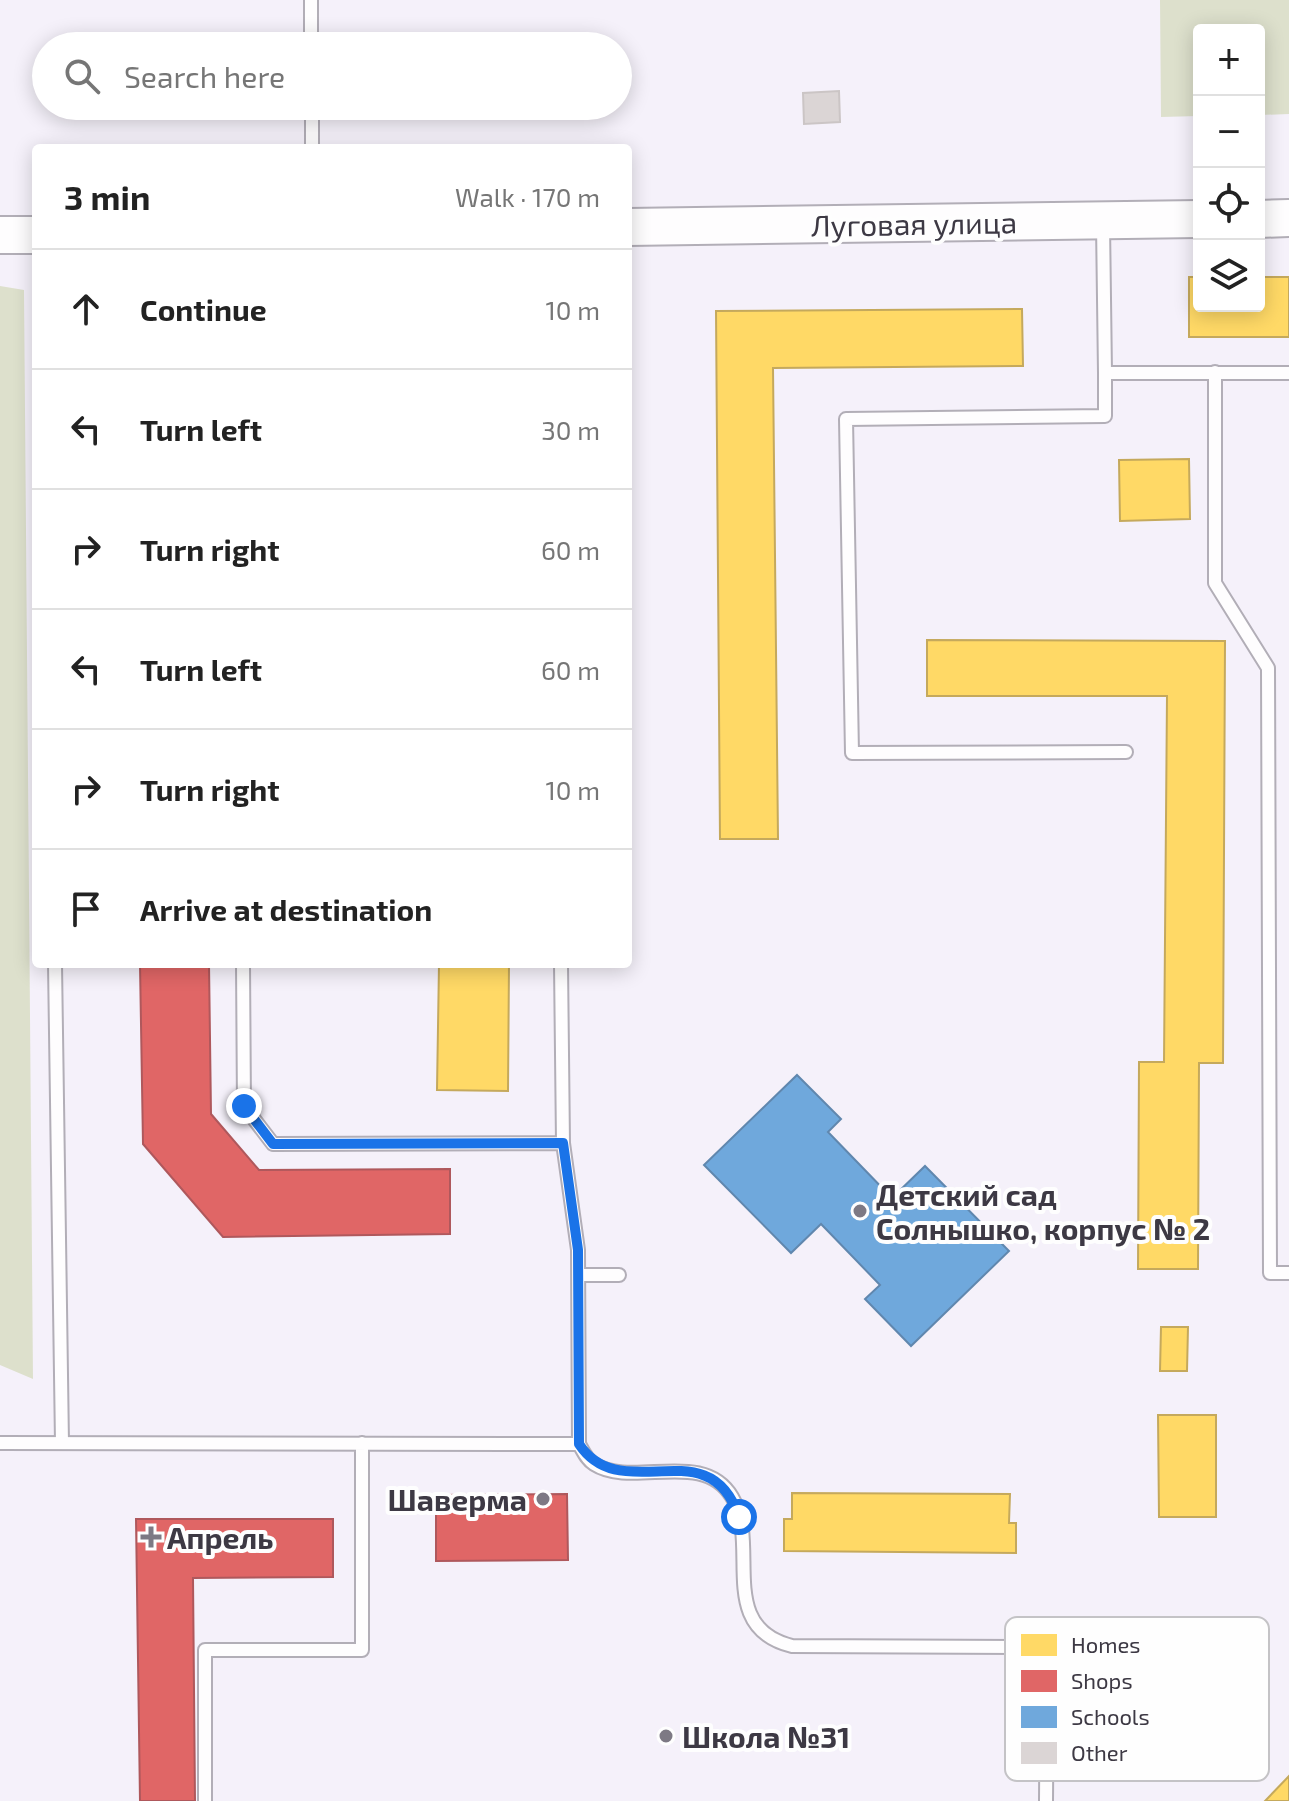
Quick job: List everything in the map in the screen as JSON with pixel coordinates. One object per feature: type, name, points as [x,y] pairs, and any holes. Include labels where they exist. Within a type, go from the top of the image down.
[{"type":"main road","points":[[1265,219],[1289,218]]},
{"type":"main road","name":"Луговая улица","points":[[632,227],[1193,219]]},
{"type":"main road","points":[[0,235],[32,235]]},
{"type":"lane","points":[[311,0],[311,32]]},
{"type":"lane","points":[[312,120],[312,144]]},
{"type":"lane","points":[[1103,220],[1105,416],[846,419],[852,753],[1126,752]]},
{"type":"lane","points":[[1215,372],[1215,583],[1268,668],[1270,1273],[1289,1273]]},
{"type":"lane","points":[[1105,373],[1289,373]]},
{"type":"lane","points":[[55,968],[62,1443]]},
{"type":"lane","points":[[243,968],[244,1106],[273,1144],[563,1143]]},
{"type":"lane","points":[[561,968],[563,1143],[579,1275],[579,1444],[591,1462],[610,1472],[681,1471],[709,1477],[732,1496],[739,1517],[745,1598],[754,1621],[772,1641],[792,1646],[1005,1647]]},
{"type":"lane","points":[[579,1275],[619,1275]]},
{"type":"lane","points":[[0,1443],[579,1444]]},
{"type":"lane","points":[[205,1801],[205,1650],[362,1650],[362,1443]]},
{"type":"lane","points":[[1046,1781],[1046,1801]]},
{"type":"green space","points":[[1160,0],[1289,0],[1289,114],[1265,115],[1265,24],[1193,24],[1193,116],[1161,117]]},
{"type":"green space","points":[[0,286],[24,290],[33,1379],[0,1365]]},
{"type":"building: Homes","points":[[1189,277],[1193,277],[1193,312],[1265,312],[1265,277],[1289,277],[1289,337],[1189,337]]},
{"type":"building: Homes","points":[[1022,309],[1023,366],[773,368],[778,839],[720,839],[716,311]]},
{"type":"building: Homes","points":[[1189,459],[1190,519],[1120,521],[1119,460]]},
{"type":"building: Homes","points":[[927,640],[1225,641],[1223,1063],[1199,1063],[1198,1269],[1138,1269],[1139,1062],[1164,1062],[1167,696],[927,696]]},
{"type":"building: Homes","points":[[439,968],[509,968],[508,1091],[437,1090]]},
{"type":"building: Homes","points":[[1161,1327],[1188,1327],[1187,1371],[1160,1371]]},
{"type":"building: Homes","points":[[1158,1415],[1216,1415],[1216,1517],[1159,1517]]},
{"type":"building: Homes","points":[[792,1493],[1010,1494],[1009,1523],[1016,1523],[1016,1553],[784,1551],[784,1519],[792,1519]]},
{"type":"building: Homes","points":[[1289,1776],[1289,1801],[1265,1801]]},
{"type":"building: Shops","points":[[140,968],[209,968],[211,1114],[259,1170],[450,1169],[450,1234],[223,1237],[143,1144]]},
{"type":"building: Shops","points":[[567,1494],[568,1560],[436,1561],[436,1495]]},
{"type":"building: Shops","points":[[136,1519],[333,1519],[333,1577],[193,1578],[195,1801],[140,1801]]},
{"type":"building: Schools","name":"Детский сад Солнышко, корпус № 2","points":[[797,1075],[841,1119],[828,1132],[892,1198],[925,1166],[1009,1251],[911,1346],[865,1299],[880,1285],[821,1224],[791,1253],[704,1165]]},
{"type":"building: Other","points":[[839,91],[840,122],[804,124],[803,93]]},
{"type":"place","name":"Детский сад Солнышко, корпус № 2","points":[[860,1211]]},
{"type":"place","name":"Шаверма","points":[[543,1499]]},
{"type":"place","name":"Апрель","points":[[151,1537]]},
{"type":"place","name":"Школа №31","points":[[666,1736]]},
{"type":"route","points":[[244,1106],[273,1144],[563,1143],[578,1250],[579,1444],[591,1462],[610,1472],[681,1471],[709,1477],[732,1496],[739,1517]]}]
